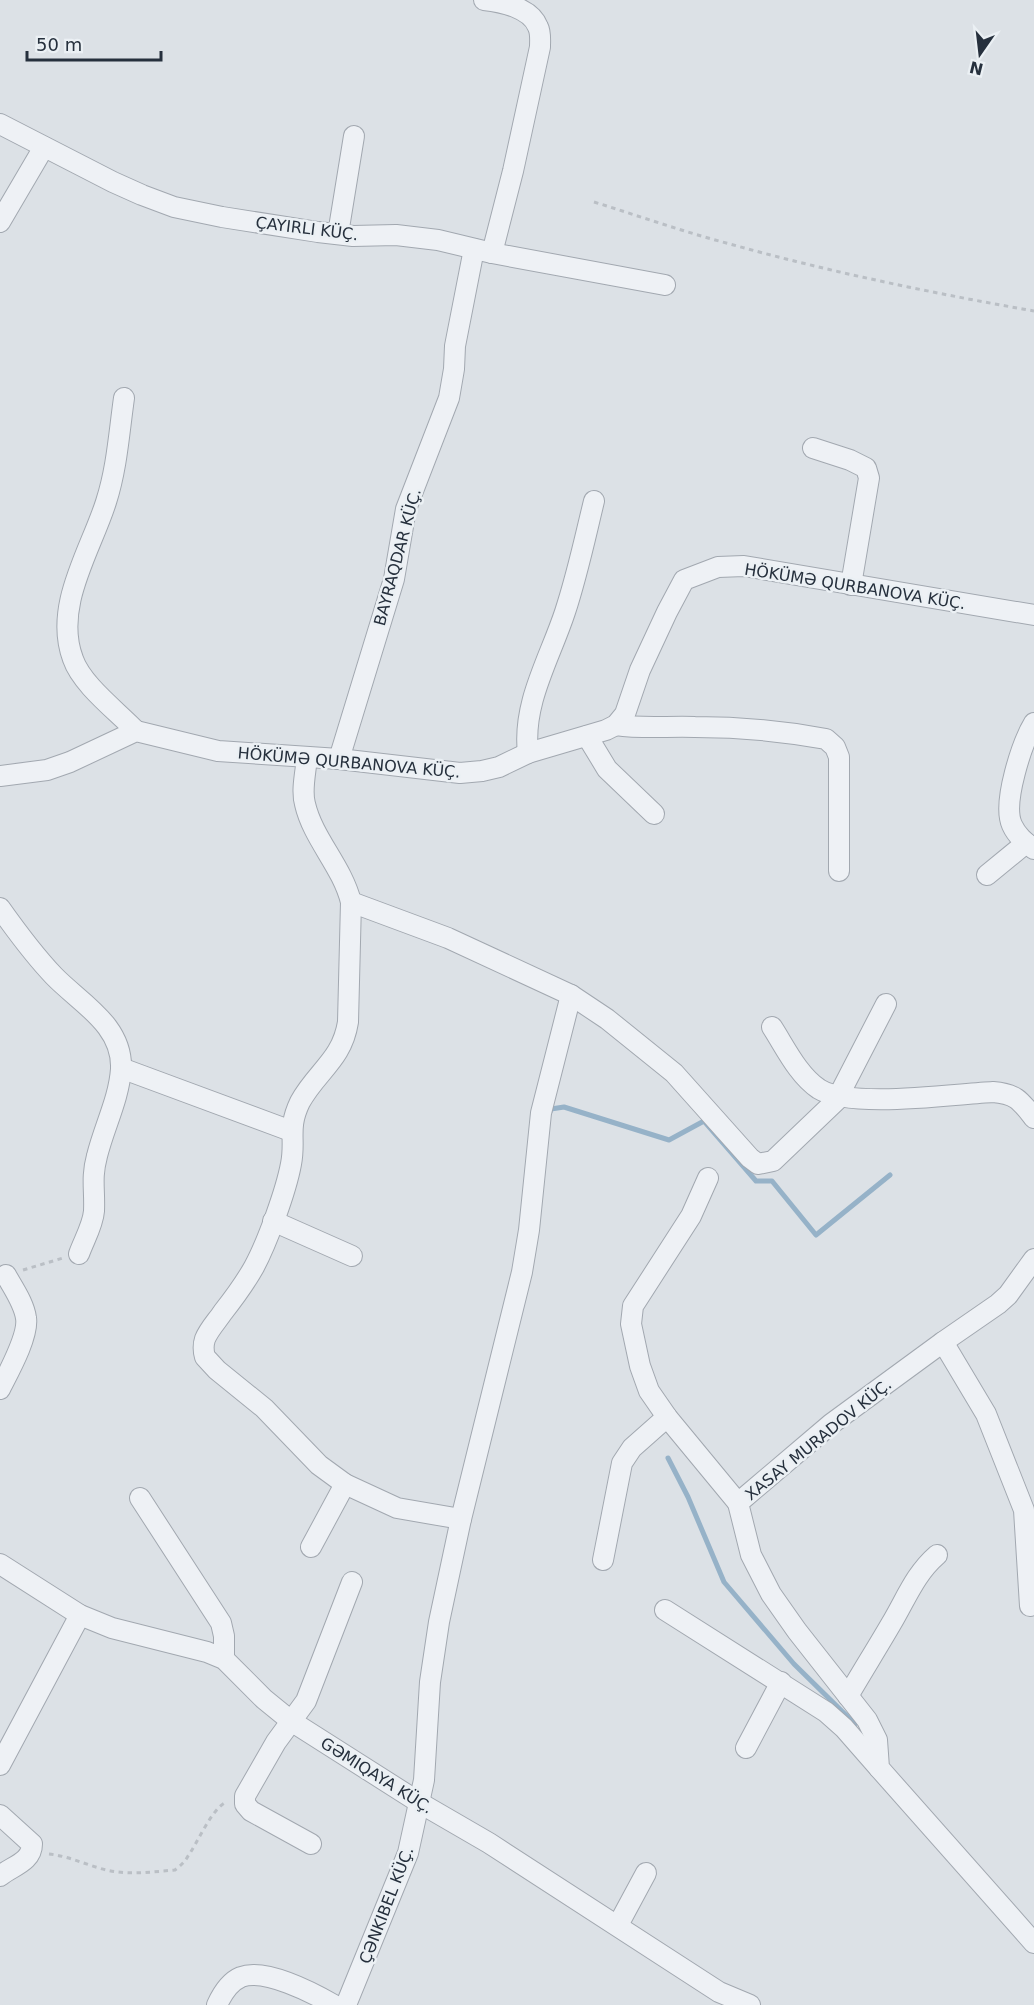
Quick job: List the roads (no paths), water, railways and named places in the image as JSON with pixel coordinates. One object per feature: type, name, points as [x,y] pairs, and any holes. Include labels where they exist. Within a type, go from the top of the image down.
[{"type":"street","name":"BAYRAQDAR KÜÇ.","points":[[339,759],[394,579],[406,509],[449,398],[455,346],[483,251],[513,171],[540,47],[540,30],[535,21],[525,12],[484,0]]},
{"type":"street","points":[[0,124],[142,195],[174,207],[222,217],[338,234],[396,235],[438,240],[483,251],[665,285]]},
{"type":"street","points":[[338,234],[354,136]]},
{"type":"street","points":[[0,222],[44,147]]},
{"type":"street","points":[[0,776],[47,770],[70,762],[136,731],[86,680],[73,660],[68,638],[69,607],[77,579],[106,503],[114,472],[124,398]]},
{"type":"street","points":[[813,448],[866,468],[869,478],[851,585]]},
{"type":"street","points":[[528,753],[526,735],[531,705],[566,611],[594,501]]},
{"type":"street","name":"HÖKÜMƏ QURBANOVA KÜÇ.","points":[[136,731],[218,751],[339,759],[460,773],[499,767],[528,753],[616,725],[625,714],[640,670],[684,580],[718,567],[744,566],[1034,615]]},
{"type":"street","points":[[987,875],[1030,846],[1018,835],[1011,823],[1008,806],[1014,778],[1034,723]]},
{"type":"street","points":[[616,725],[639,728],[694,726],[748,729],[826,739],[835,747],[839,757],[839,870]]},
{"type":"street","points":[[587,736],[607,769],[654,814]]},
{"type":"street","points":[[307,757],[304,801],[306,810],[338,868],[351,902],[346,1038],[334,1059],[308,1088],[299,1105],[291,1131],[293,1153],[290,1168],[273,1221],[255,1266],[208,1333],[204,1341],[205,1357],[217,1370],[264,1408],[319,1465],[345,1484],[397,1508],[461,1519]]},
{"type":"street","points":[[351,902],[448,938],[571,995],[607,1019],[674,1073],[750,1158],[758,1164],[773,1161],[839,1097],[886,1004]]},
{"type":"street","points":[[0,908],[25,943],[56,977],[101,1018],[113,1035],[121,1068],[117,1094],[97,1154],[93,1175],[94,1212],[79,1254]]},
{"type":"street","name":"ÇƏNKIBEL KÜÇ.","points":[[346,2005],[408,1853],[420,1803],[424,1780],[430,1682],[439,1622],[461,1519],[522,1272],[529,1230],[541,1113],[571,995]]},
{"type":"street","points":[[772,1027],[804,1076],[819,1089],[839,1097],[873,1100],[1008,1093],[1018,1098],[1034,1118]]},
{"type":"street","points":[[121,1068],[291,1131]]},
{"type":"street","points":[[708,1178],[691,1216],[633,1306],[631,1324],[640,1366],[649,1392],[738,1503]]},
{"type":"street","points":[[273,1221],[352,1256]]},
{"type":"street","name":"XASAY MURADOV KÜÇ.","points":[[879,1768],[877,1740],[867,1720],[771,1594],[751,1555],[738,1503],[831,1424],[998,1304],[1008,1295],[1034,1259]]},
{"type":"street","points":[[0,1389],[24,1336],[27,1320],[23,1306],[6,1275]]},
{"type":"street","points":[[943,1342],[986,1414],[1024,1510],[1030,1606]]},
{"type":"street","points":[[603,1560],[622,1462],[632,1448],[667,1417]]},
{"type":"street","points":[[311,1547],[345,1484]]},
{"type":"street","points":[[140,1498],[221,1623],[224,1636],[224,1659]]},
{"type":"street","points":[[848,1696],[892,1623],[914,1581],[924,1566],[938,1555]]},
{"type":"street","name":"GƏMIQAYA KÜÇ.","points":[[0,1564],[80,1615],[112,1628],[207,1652],[224,1659],[264,1699],[291,1721],[420,1803],[489,1843],[720,1992],[750,2005]]},
{"type":"street","points":[[311,1844],[251,1811],[245,1804],[245,1796],[276,1742],[306,1701],[352,1582]]},
{"type":"street","points":[[665,1610],[781,1682],[826,1712],[844,1728],[1034,1943]]},
{"type":"street","points":[[0,1765],[80,1615]]},
{"type":"street","points":[[746,1748],[781,1682]]},
{"type":"street","points":[[0,1815],[32,1844],[32,1852],[27,1859],[0,1876]]},
{"type":"street","points":[[618,1925],[646,1873]]},
{"type":"street","points":[[218,2005],[222,1993],[232,1983],[251,1975],[309,1992],[333,2005]]},
{"type":"waterway","points":[[550,1112],[551,1109],[564,1107],[669,1140],[704,1121],[756,1181],[772,1181],[816,1235],[890,1175]]},
{"type":"waterway","points":[[668,1458],[688,1497],[724,1582],[794,1664],[855,1724]]}]
